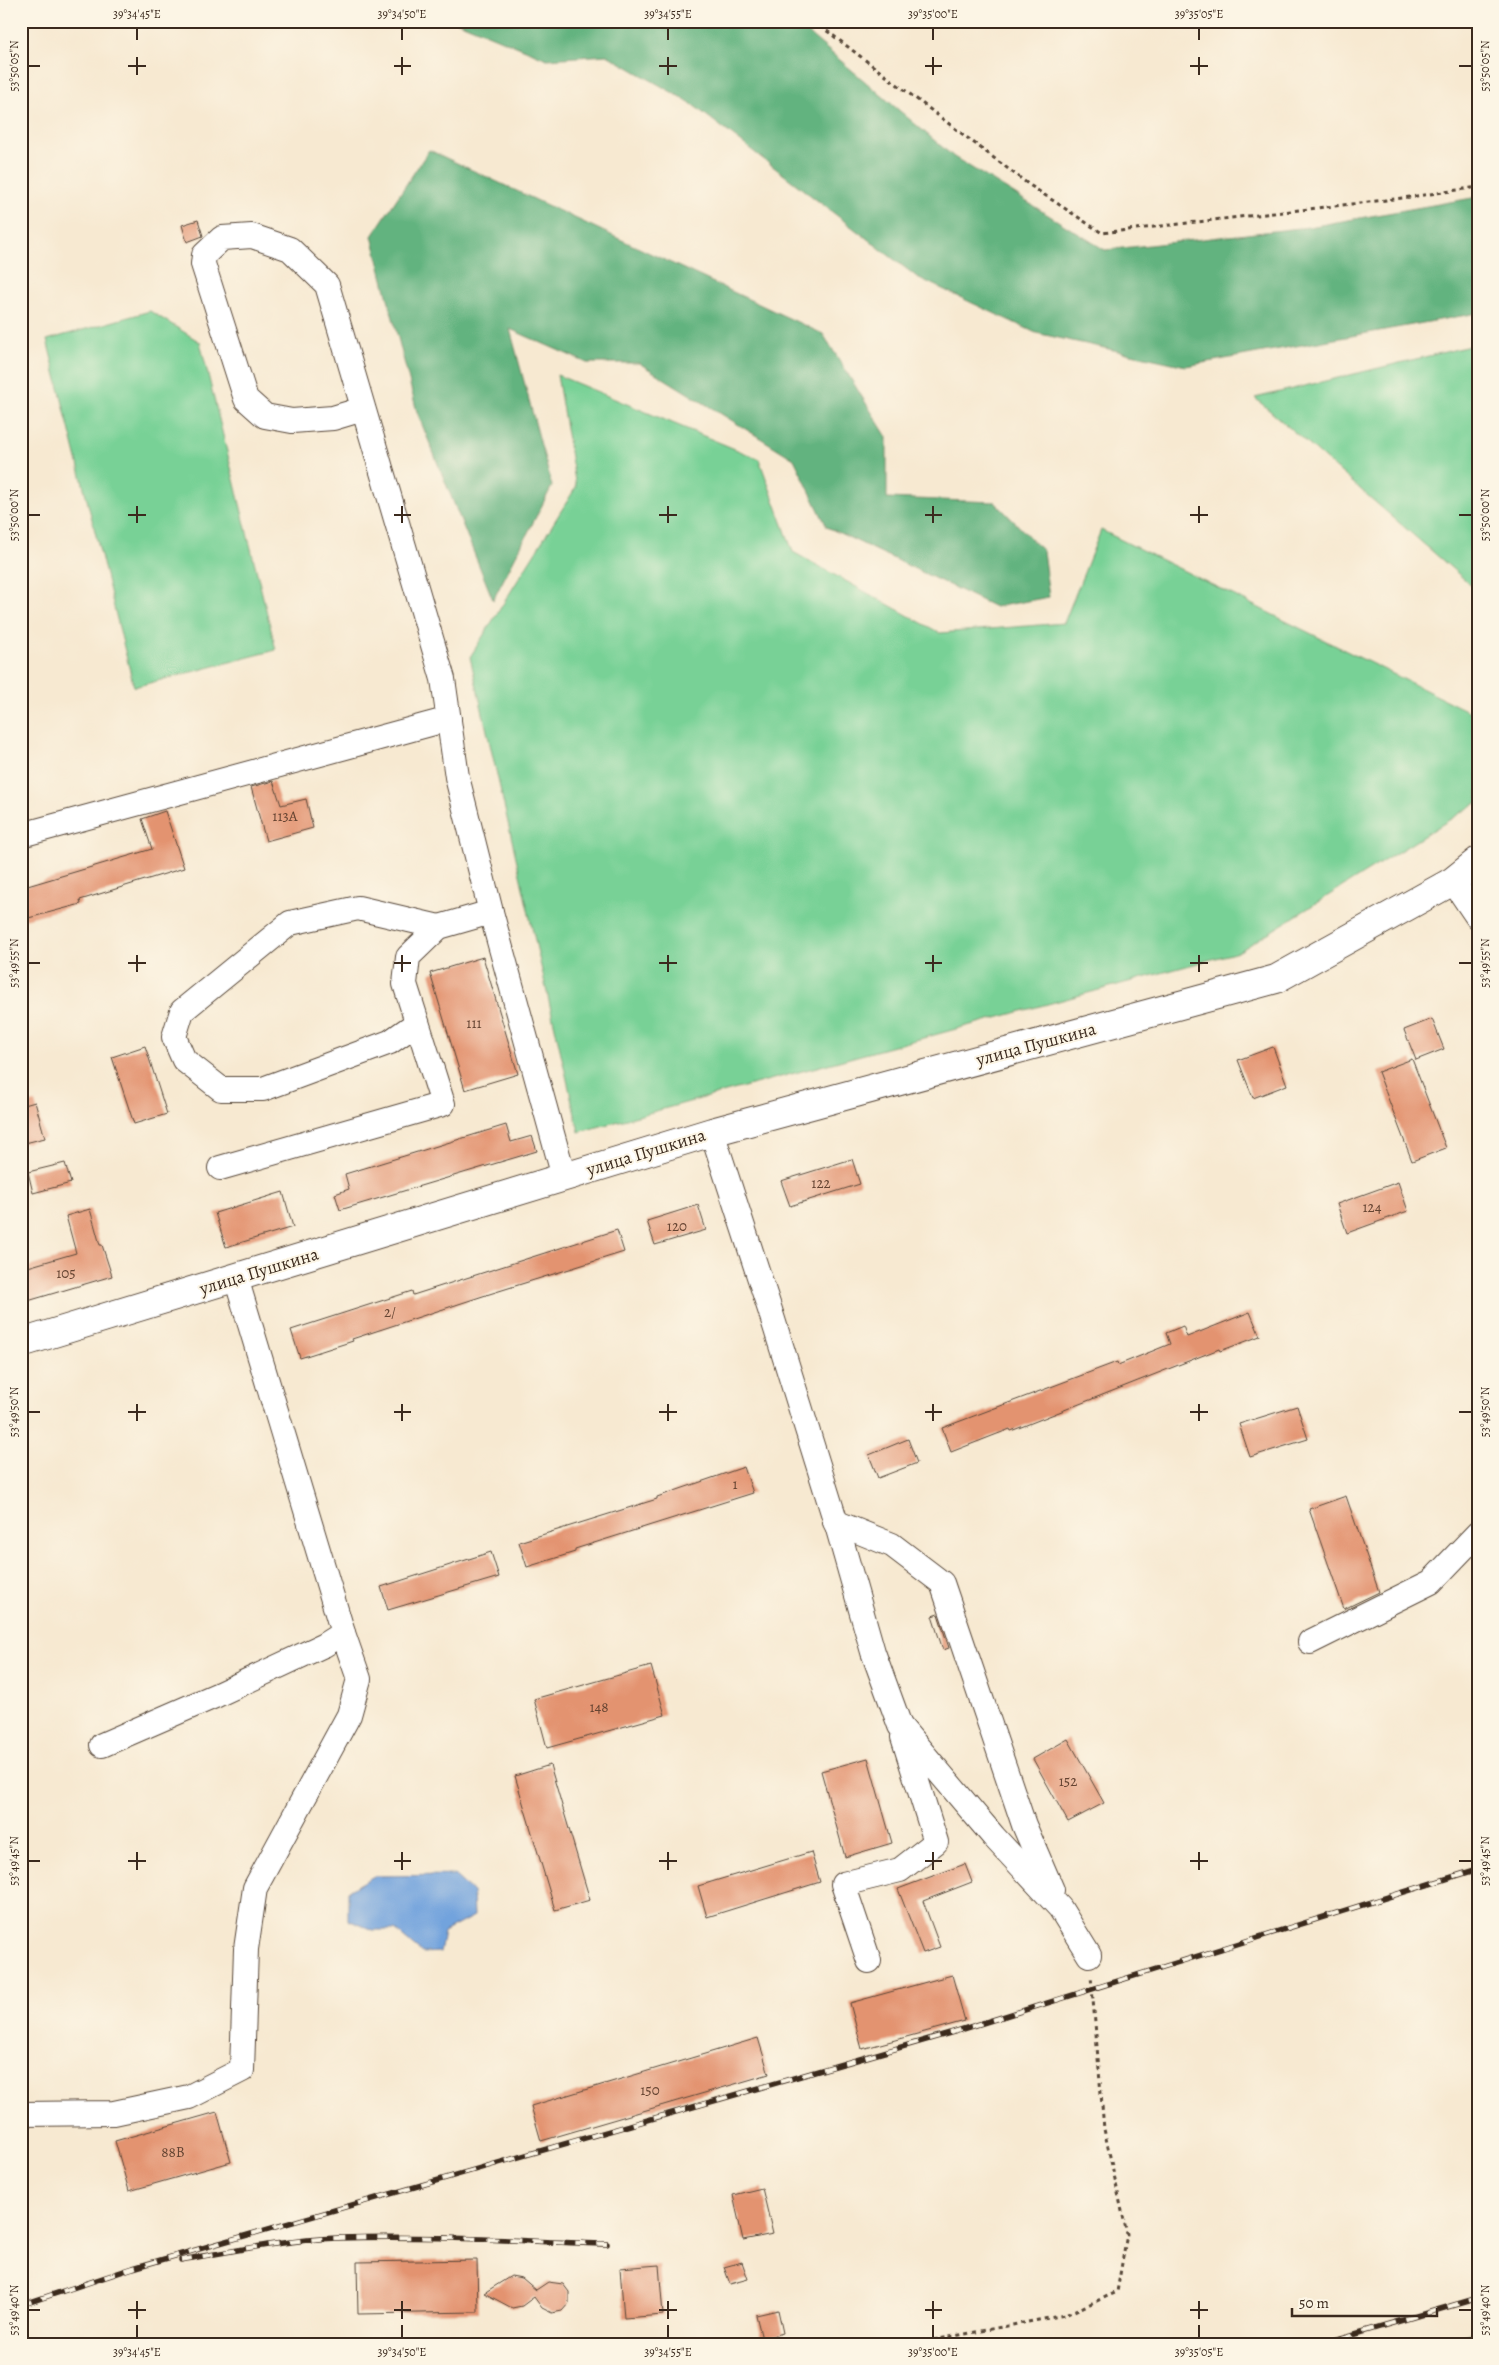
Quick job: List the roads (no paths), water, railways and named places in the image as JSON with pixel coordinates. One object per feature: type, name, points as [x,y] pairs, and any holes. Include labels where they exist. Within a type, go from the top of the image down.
[{"type":"main road","name":"улица Пушкина","points":[[21,1344],[712,1132],[1276,979],[1453,881],[1478,860]]},
{"type":"lane","points":[[363,409],[333,418],[292,421],[265,416],[246,399],[203,264],[204,255],[222,238],[252,236],[290,248],[327,285],[443,679],[457,778],[491,912],[564,1177]]},
{"type":"lane","points":[[25,834],[448,719]]},
{"type":"lane","points":[[1453,881],[1478,918]]},
{"type":"lane","points":[[417,1023],[390,1042],[263,1089],[222,1089],[184,1060],[174,1037],[182,1012],[290,923],[358,908],[439,927]]},
{"type":"lane","points":[[220,1168],[443,1104],[405,984],[408,958],[439,927],[491,912]]},
{"type":"lane","points":[[712,1132],[770,1310],[835,1522],[872,1652],[900,1726],[936,1842],[900,1870],[844,1884],[868,1961]]},
{"type":"lane","points":[[21,2114],[114,2113],[189,2097],[242,2070],[246,1948],[255,1888],[349,1715],[360,1679],[343,1633],[236,1278]]},
{"type":"lane","points":[[835,1522],[892,1545],[942,1583],[1024,1825],[1060,1908],[1089,1955]]},
{"type":"lane","points":[[1310,1642],[1431,1582],[1478,1533]]},
{"type":"lane","points":[[102,1745],[217,1695],[324,1645],[343,1633]]},
{"type":"lane","points":[[900,1726],[994,1837],[1060,1908]]},
{"type":"water","points":[[454,1875],[473,1892],[474,1916],[444,1932],[440,1952],[422,1953],[395,1930],[373,1930],[348,1920],[348,1891],[374,1876]]},
{"type":"railway","points":[[21,2305],[133,2268],[957,2031],[1478,1869]]},
{"type":"railway","points":[[181,2260],[279,2243],[338,2238],[439,2238],[607,2244]]},
{"type":"railway","points":[[1321,2344],[1478,2298]]}]
